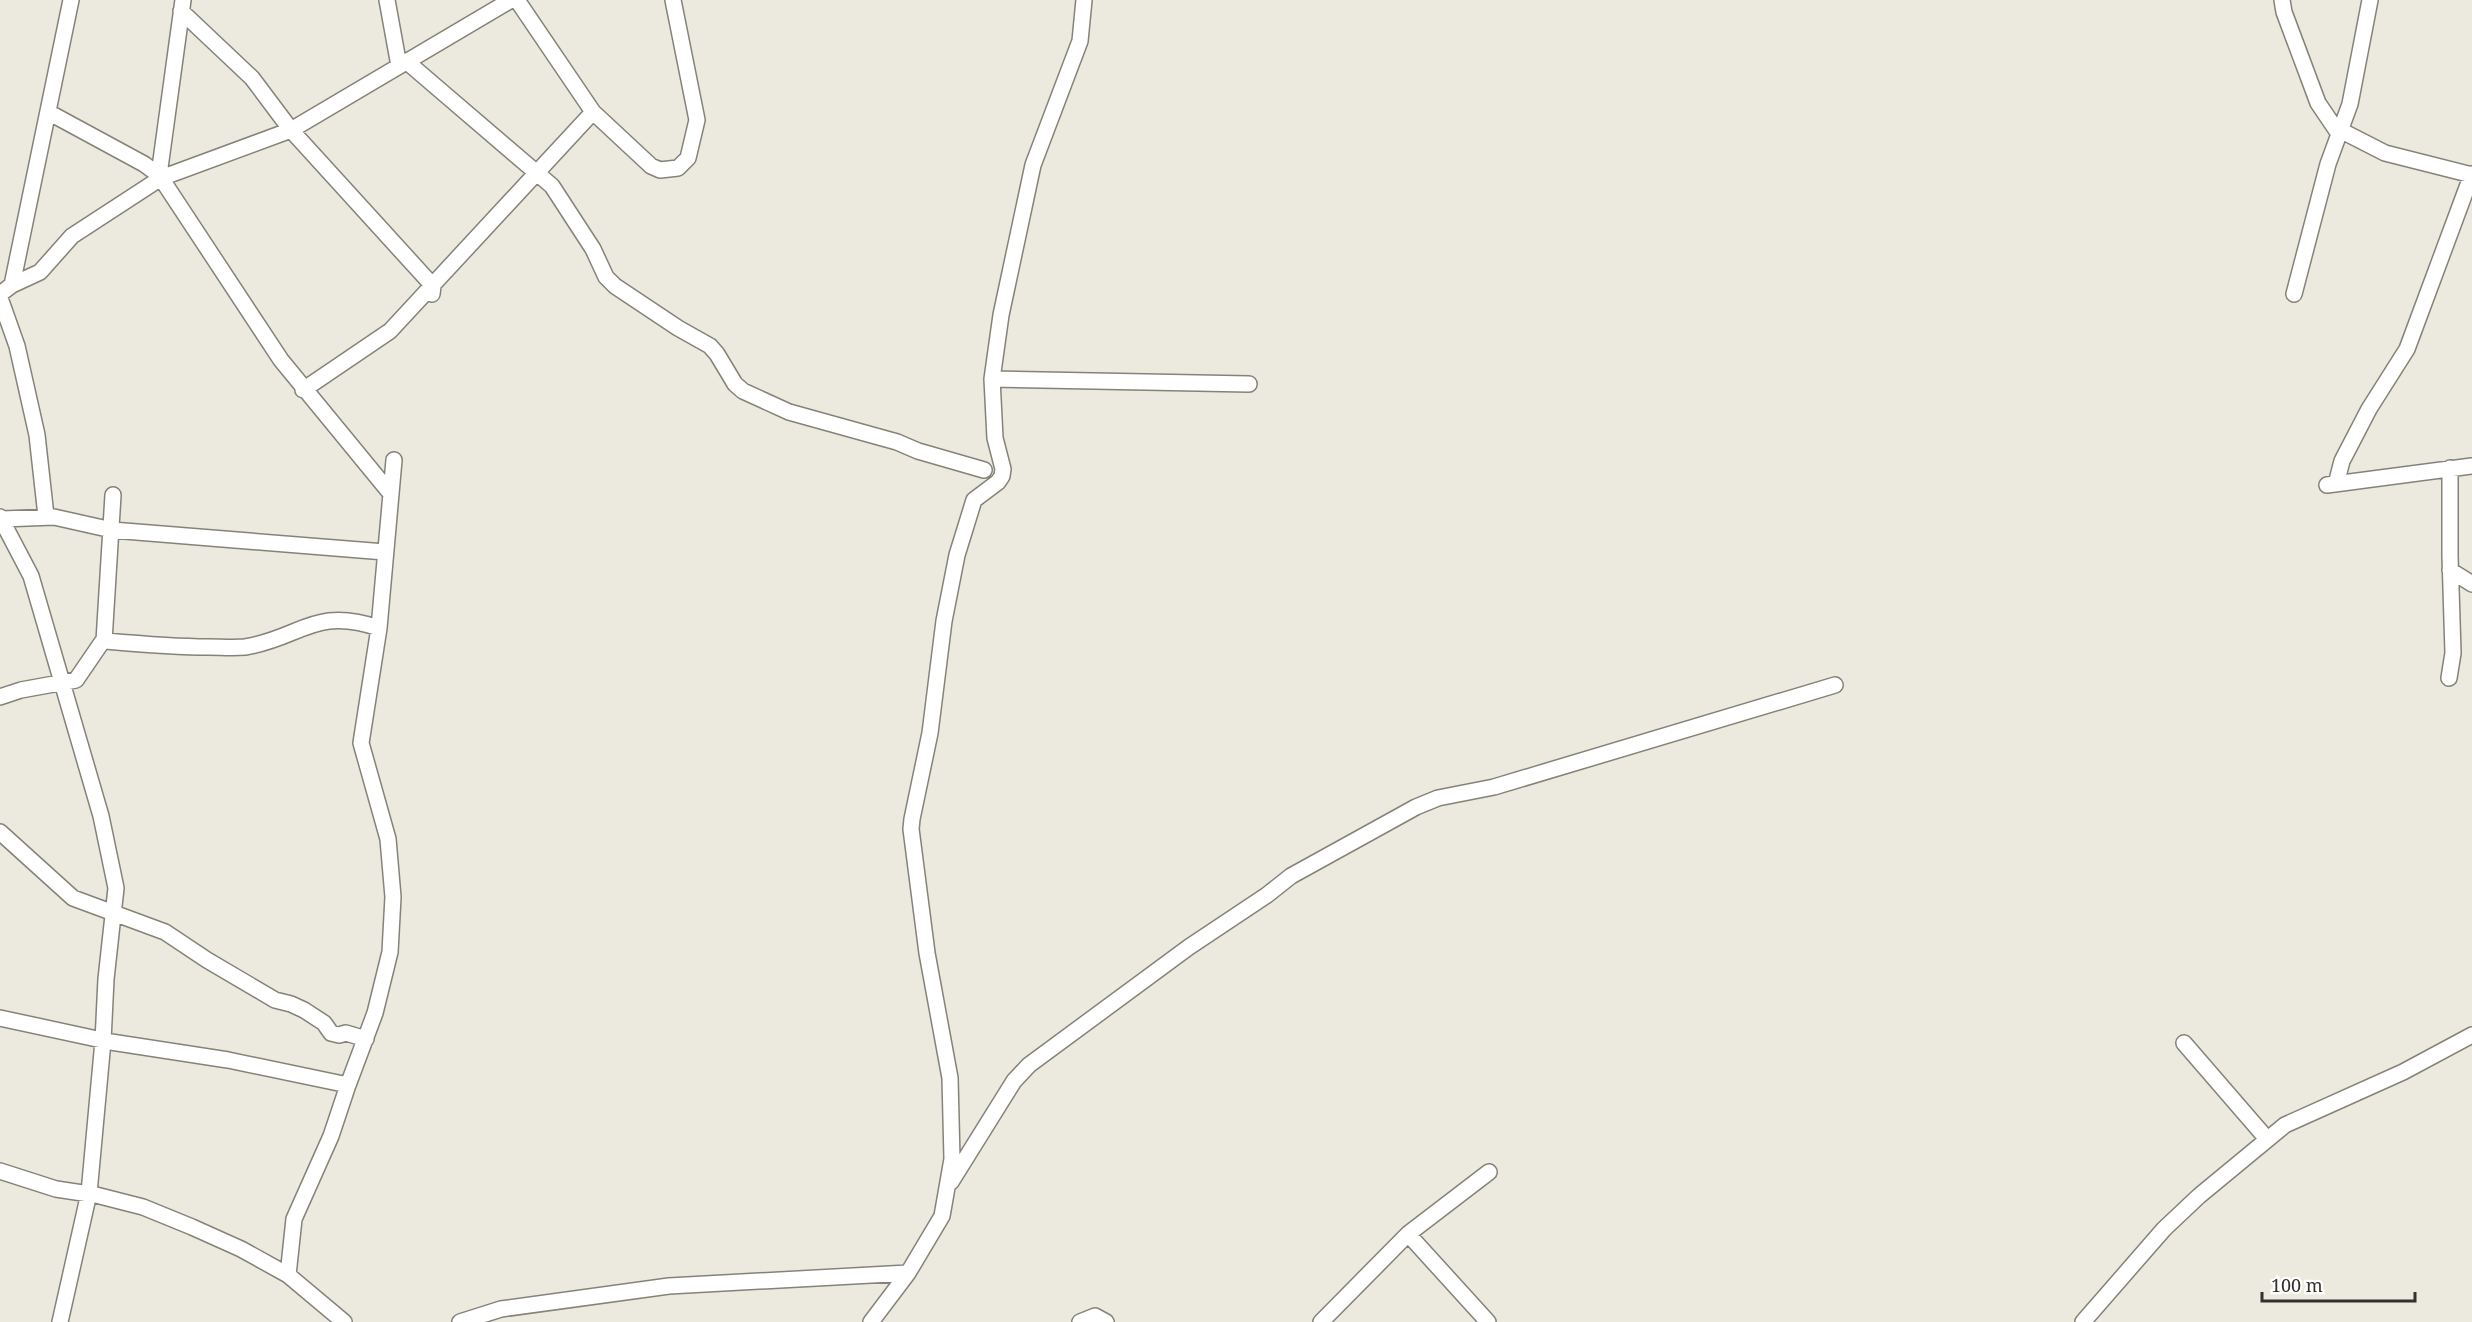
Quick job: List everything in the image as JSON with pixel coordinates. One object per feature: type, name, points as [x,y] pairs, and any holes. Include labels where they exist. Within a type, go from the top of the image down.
[{"type":"street","points":[[46,516],[37,435],[4,292],[48,112],[71,0]]},
{"type":"street","points":[[387,0],[403,63],[552,186],[593,249],[606,277],[615,286],[678,328],[710,346],[735,384],[743,391],[789,412],[897,442],[918,451],[984,470]]},
{"type":"street","points":[[4,292],[40,272],[72,236],[160,177],[291,130],[511,0]]},
{"type":"street","points":[[517,0],[593,112],[651,166],[660,170],[678,168],[688,158],[697,120],[673,0]]},
{"type":"street","points":[[974,500],[998,482],[1002,476],[1003,470],[995,438],[992,379],[1001,315],[1033,165],[1080,41],[1084,0]]},
{"type":"street","points":[[2282,0],[2284,12],[2318,103],[2340,132],[2385,153],[2472,174],[2407,349],[2369,409],[2331,485],[2472,466]]},
{"type":"street","points":[[2294,294],[2328,164],[2350,104],[2370,0]]},
{"type":"street","points":[[160,177],[182,6]]},
{"type":"street","points":[[182,6],[252,78],[291,130],[432,290]]},
{"type":"street","points":[[48,112],[144,164],[160,177],[274,351],[303,390],[391,494]]},
{"type":"street","points":[[303,390],[390,331],[432,290],[593,112]]},
{"type":"street","points":[[992,379],[1249,384]]},
{"type":"street","points":[[871,1322],[908,1273],[942,1215],[952,1159],[950,1078],[927,953],[912,829],[930,733],[946,610],[957,555],[995,438]]},
{"type":"street","points":[[288,1275],[294,1219],[331,1136],[366,1040],[388,962],[393,897],[388,839],[361,742],[379,628],[394,460]]},
{"type":"street","points":[[2449,678],[2453,653],[2450,468]]},
{"type":"street","points":[[0,697],[21,690],[79,678],[104,641],[114,495]]},
{"type":"street","points":[[60,1322],[89,1193],[116,888],[101,816],[31,576],[1,518],[46,516],[112,530],[386,552]]},
{"type":"street","points":[[2450,570],[2472,584]]},
{"type":"street","points":[[104,641],[182,647],[240,647],[328,620],[355,620],[379,628]]},
{"type":"street","points":[[948,1187],[1014,1081],[1029,1065],[1189,947],[1268,895],[1290,876],[1416,807],[1438,798],[1494,787],[1835,686]]},
{"type":"street","points":[[0,832],[74,898],[165,932],[275,1000],[304,1010],[324,1023],[331,1032],[338,1035],[346,1033],[366,1040]]},
{"type":"street","points":[[0,1018],[103,1041],[228,1060],[348,1085]]},
{"type":"street","points":[[2083,1322],[2164,1229],[2199,1196],[2285,1125],[2403,1072],[2472,1035]]},
{"type":"street","points":[[2184,1043],[2267,1139]]},
{"type":"street","points":[[0,1171],[56,1189],[89,1193],[144,1207],[241,1249],[288,1275],[344,1322]]},
{"type":"street","points":[[1321,1322],[1408,1234],[1489,1172]]},
{"type":"street","points":[[1408,1234],[1488,1322]]},
{"type":"street","points":[[460,1322],[501,1309],[669,1286],[908,1273]]},
{"type":"street","points":[[1080,1322],[1095,1316],[1106,1322]]}]
